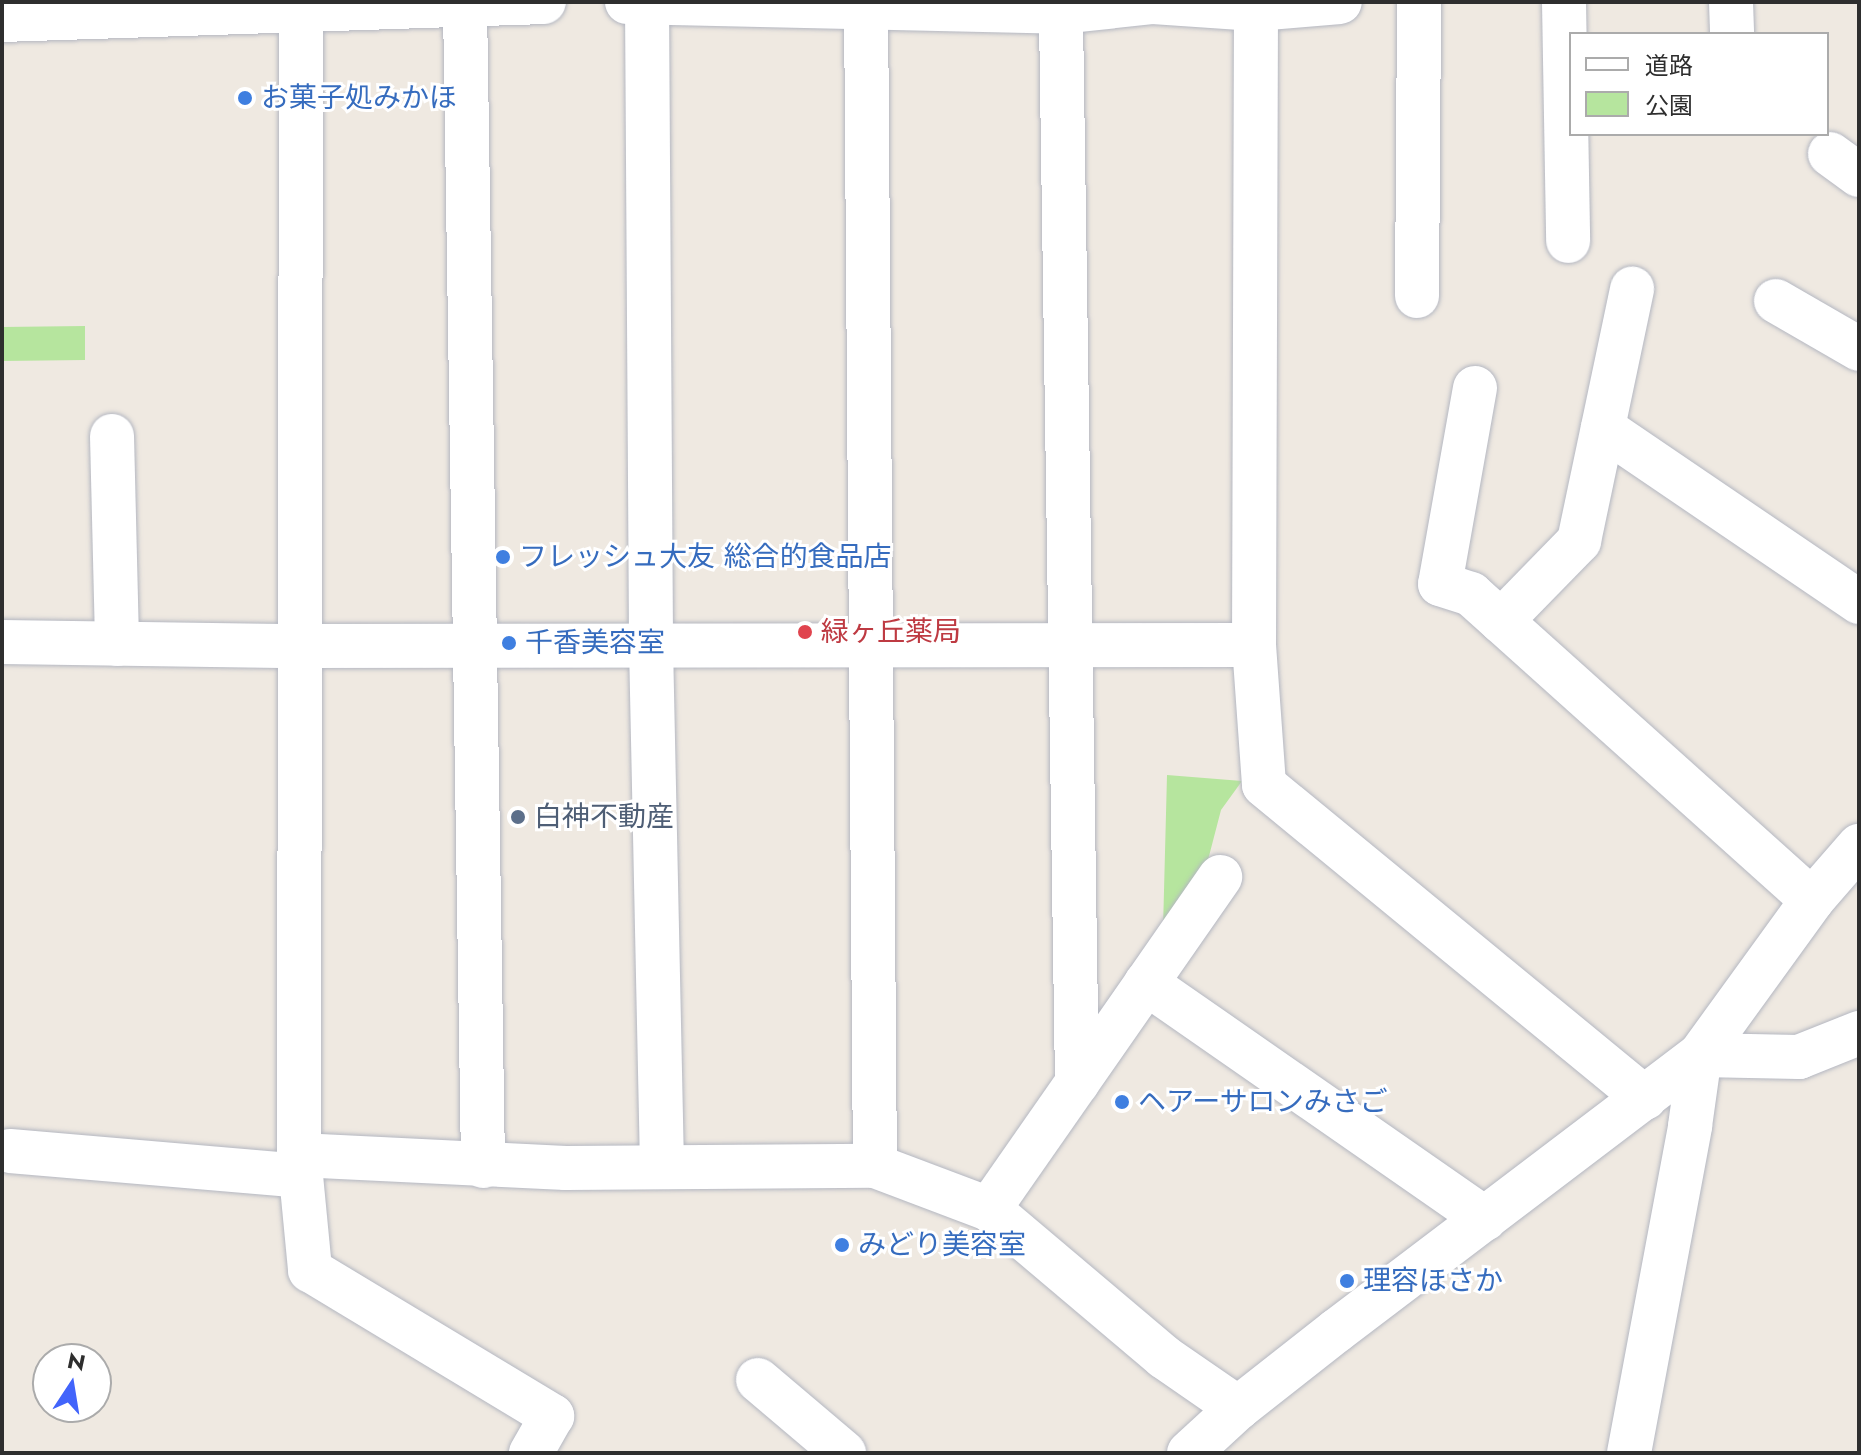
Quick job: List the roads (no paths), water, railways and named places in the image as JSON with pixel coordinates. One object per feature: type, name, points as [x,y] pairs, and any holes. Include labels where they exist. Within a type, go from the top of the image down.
[{"type":"street","points":[[2,20],[301,6],[544,2]]},
{"type":"street","points":[[627,2],[866,3],[1061,12],[1153,2],[1256,9],[1340,2]]},
{"type":"street","points":[[647,2],[651,645],[662,1167]]},
{"type":"street","points":[[1417,296],[1419,2]]},
{"type":"street","points":[[1564,2],[1568,241]]},
{"type":"street","points":[[1731,2],[1732,32]]},
{"type":"street","points":[[866,3],[875,1166]]},
{"type":"street","points":[[465,5],[483,1166]]},
{"type":"street","points":[[301,6],[300,1166],[310,1270],[552,1416],[531,1453]]},
{"type":"street","points":[[1256,9],[1254,645],[1264,785],[1645,1098]]},
{"type":"street","points":[[1061,12],[1077,1083]]},
{"type":"street","points":[[1501,621],[1579,541],[1632,289]]},
{"type":"street","points":[[1776,301],[1859,349]]},
{"type":"street","points":[[1475,388],[1440,584],[1471,594],[1812,900]]},
{"type":"street","points":[[1603,428],[1859,602]]},
{"type":"street","points":[[112,436],[117,644]]},
{"type":"street","points":[[2,642],[299,646],[1254,645]]},
{"type":"street","points":[[1189,1453],[1238,1408],[1700,1055],[1812,900],[1859,846]]},
{"type":"street","points":[[989,1209],[1220,877]]},
{"type":"street","points":[[1146,983],[1485,1219]]},
{"type":"street","points":[[1700,1055],[1799,1057],[1859,1033]]},
{"type":"street","points":[[1629,1453],[1690,1126],[1700,1055]]},
{"type":"street","points":[[10,1151],[300,1166],[875,1166],[989,1209],[1164,1357],[1238,1408]]},
{"type":"street","points":[[758,1380],[844,1453]]},
{"type":"place","name":"お菓子処みかほ","points":[[245,98]]},
{"type":"place","name":"フレッシュ大友 総合的食品店","points":[[503,557]]},
{"type":"place","name":"緑ヶ丘薬局","points":[[805,632]]},
{"type":"place","name":"千香美容室","points":[[509,643]]},
{"type":"place","name":"白神不動産","points":[[518,817]]},
{"type":"place","name":"ヘアーサロンみさご","points":[[1122,1102]]},
{"type":"place","name":"みどり美容室","points":[[842,1245]]},
{"type":"place","name":"理容ほさか","points":[[1347,1281]]}]
